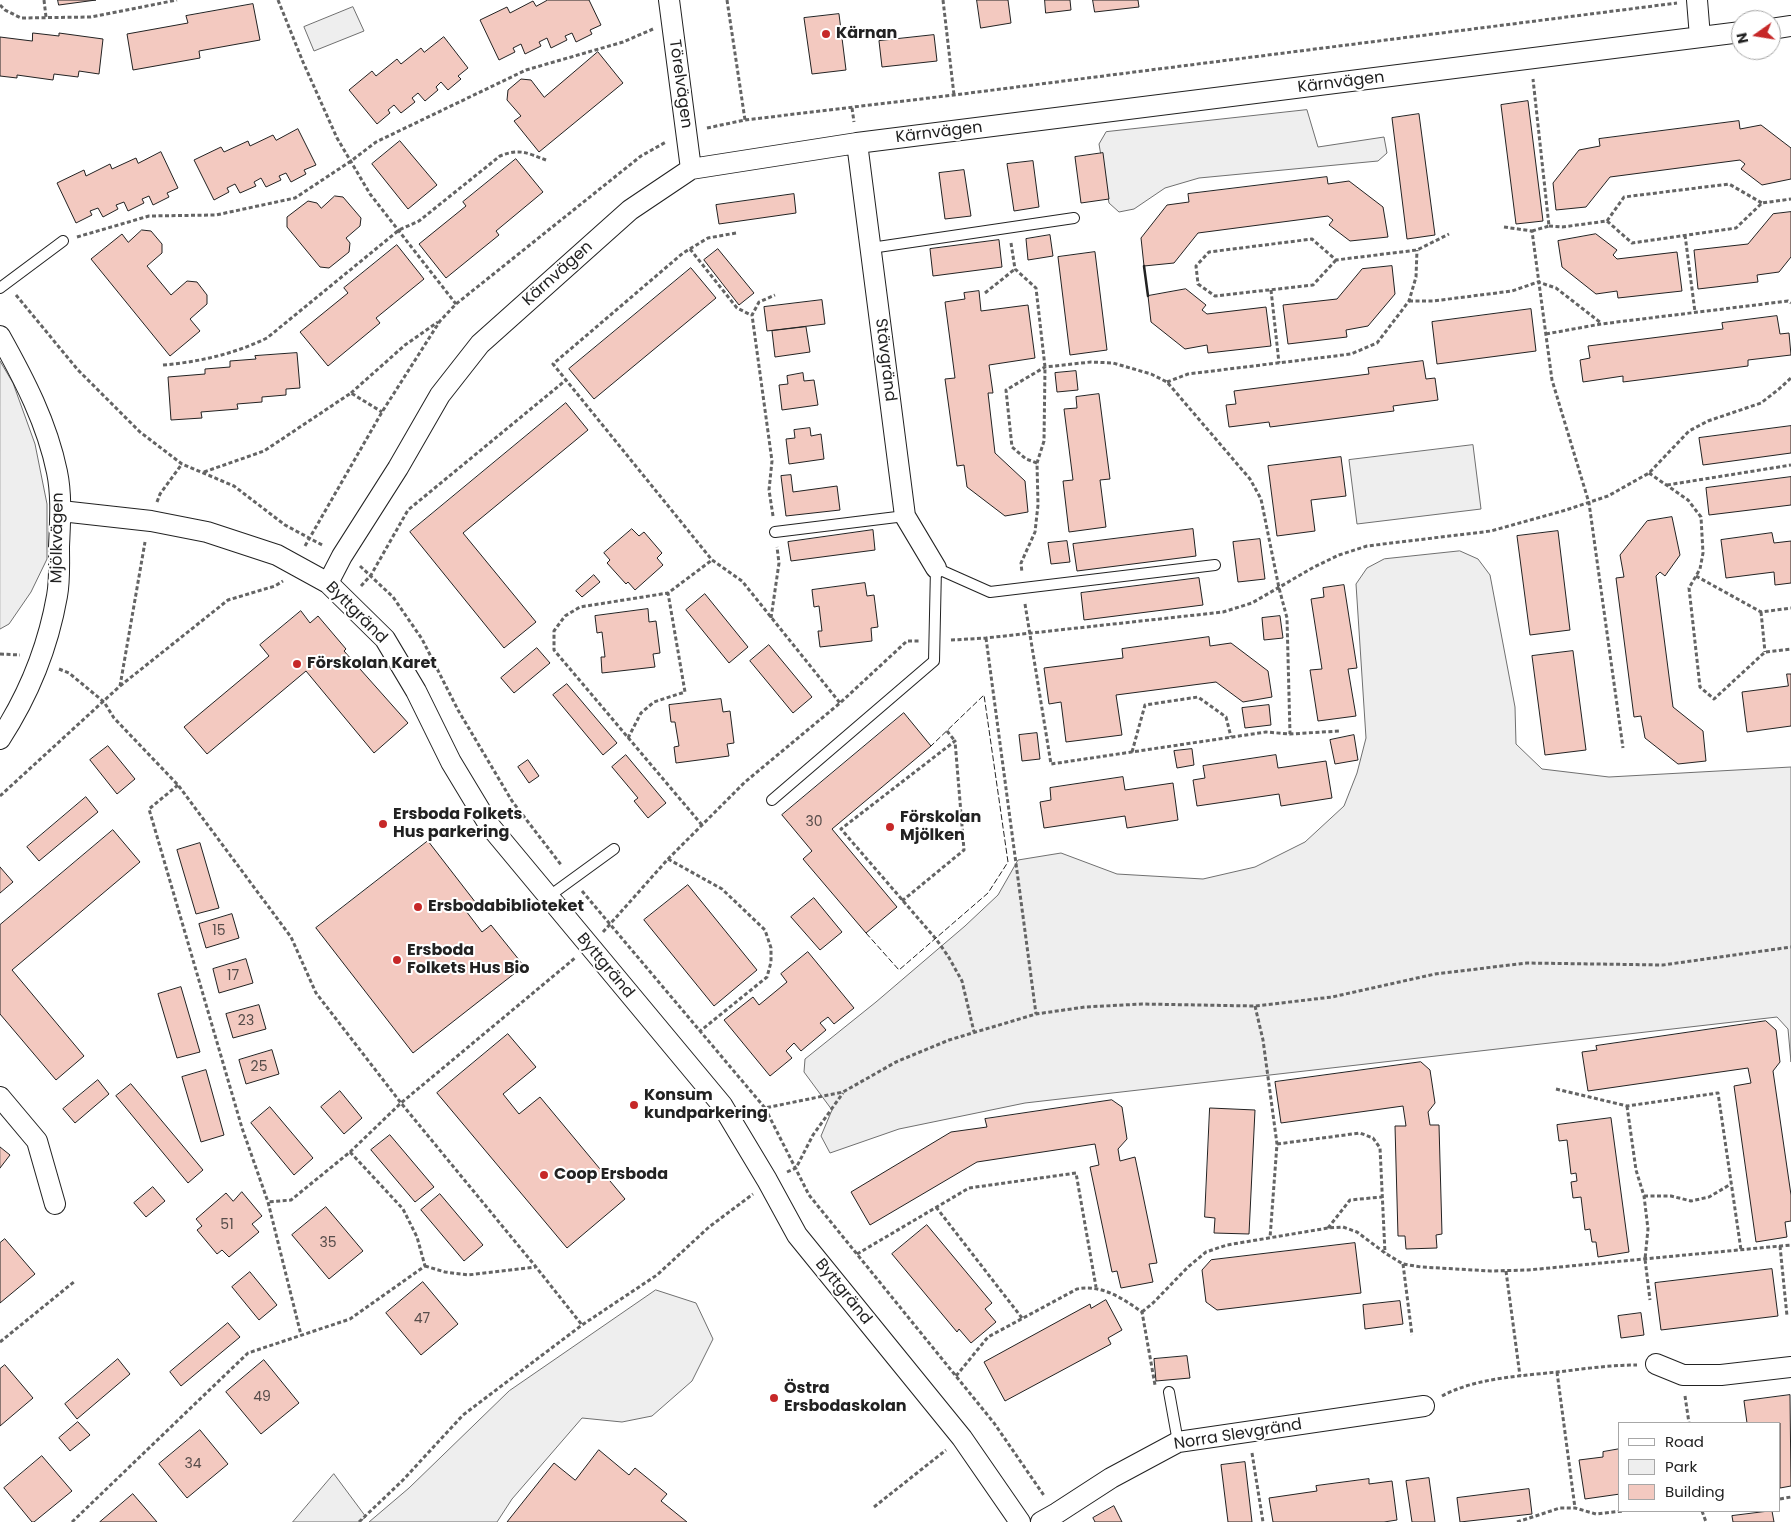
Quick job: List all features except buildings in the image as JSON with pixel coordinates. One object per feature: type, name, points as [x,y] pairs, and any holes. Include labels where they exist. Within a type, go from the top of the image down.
[{"type":"street","name":"Törelvägen","points":[[669,0],[691,169]]},
{"type":"street","points":[[1697,0],[1700,38]]},
{"type":"street","name":"Kärnvägen","points":[[328,583],[342,556],[398,468],[440,395],[480,344],[630,210],[691,169],[857,143],[1731,33]]},
{"type":"street","name":"Stävgränd","points":[[857,143],[905,516],[936,568]]},
{"type":"street","name":"Mjölkvägen","points":[[0,336],[24,380],[43,423],[57,472],[61,511],[57,595],[46,645],[33,678],[10,724],[0,739]]},
{"type":"street","name":"Byttgränd","points":[[61,511],[151,521],[207,532],[277,555],[328,583],[385,639],[416,691],[451,762],[489,825],[722,1105],[767,1180],[797,1236],[962,1438],[1020,1522]]},
{"type":"street","points":[[0,1097],[37,1141],[55,1204]]},
{"type":"street","points":[[1656,1364],[1683,1375],[1721,1375],[1791,1367]]},
{"type":"street","name":"Norra Slevgränd","points":[[1049,1518],[1111,1478],[1178,1442],[1424,1406]]},
{"type":"lane","points":[[871,248],[1074,218]]},
{"type":"lane","points":[[3,286],[63,240]]},
{"type":"lane","points":[[775,532],[905,516]]},
{"type":"lane","points":[[772,800],[934,661],[936,568],[990,592],[1215,565]]},
{"type":"lane","points":[[548,897],[614,849]]},
{"type":"lane","points":[[1169,1392],[1178,1442]]},
{"type":"path","points":[[44,0],[46,18]]},
{"type":"path","points":[[0,5],[5,10],[21,18],[91,17],[177,0]]},
{"type":"path","points":[[204,472],[264,451],[351,393],[405,345],[440,320],[456,304],[370,194],[351,162],[337,138],[306,70],[278,0]]},
{"type":"path","points":[[727,0],[745,120]]},
{"type":"path","points":[[942,0],[954,95]]},
{"type":"path","points":[[63,240],[150,216],[216,215],[295,198],[351,162],[376,142],[526,70],[623,42],[672,22]]},
{"type":"path","points":[[1531,59],[1549,226]]},
{"type":"path","points":[[163,365],[192,362],[244,349],[267,338],[399,230],[420,222],[500,156],[521,150],[546,160]]},
{"type":"path","points":[[1504,226],[1532,230],[1549,226],[1562,227],[1608,221],[1624,197],[1729,184],[1762,203]]},
{"type":"path","points":[[1608,221],[1632,243],[1736,228],[1762,203],[1791,199]]},
{"type":"path","points":[[1532,230],[1552,380],[1589,503],[1622,748]]},
{"type":"path","points":[[736,233],[708,238],[676,259],[553,364],[712,560],[742,581],[840,704]]},
{"type":"path","points":[[1336,260],[1312,239],[1209,252],[1196,266],[1198,284],[1215,296],[1313,285],[1336,260],[1417,250],[1449,234]]},
{"type":"path","points":[[1685,235],[1695,312]]},
{"type":"path","points":[[690,249],[737,308],[752,315]]},
{"type":"path","points":[[1167,382],[1188,374],[1352,354],[1366,349],[1377,342],[1409,301],[1416,277],[1417,250]]},
{"type":"path","points":[[985,293],[1015,269]]},
{"type":"path","points":[[1409,301],[1434,301],[1512,291],[1538,282],[1556,288],[1601,324]]},
{"type":"path","points":[[3,286],[78,370],[140,432],[182,464],[234,486],[273,517],[359,565],[393,597],[422,639],[458,710],[512,801],[572,880],[765,1108],[809,1195],[994,1423],[1049,1518]]},
{"type":"path","points":[[1271,290],[1279,363]]},
{"type":"path","points":[[771,619],[779,563],[769,490],[772,461],[752,315],[759,302],[776,295]]},
{"type":"path","points":[[1546,334],[1601,324],[1790,300]]},
{"type":"path","points":[[310,538],[382,412],[440,320]]},
{"type":"path","points":[[1038,463],[1026,459],[1012,447],[1006,390],[1045,367],[1091,362],[1113,364],[1151,374],[1167,382],[1250,479],[1261,499],[1279,588],[1288,618],[1290,734]]},
{"type":"path","points":[[268,1202],[291,1200],[350,1152],[402,1103],[570,963],[610,925],[668,859],[745,782],[840,704],[907,641],[986,638],[1222,612],[1252,603],[1330,559],[1367,546],[1491,531],[1589,503],[1608,496],[1649,473],[1689,431],[1708,421],[1761,402],[1791,378]]},
{"type":"path","points":[[351,393],[382,412]]},
{"type":"path","points":[[155,508],[160,494],[182,464]]},
{"type":"path","points":[[1667,485],[1791,465]]},
{"type":"path","points":[[1649,473],[1688,500],[1701,517],[1703,553],[1700,570],[1689,588],[1700,687],[1714,699],[1766,652],[1791,649]]},
{"type":"path","points":[[120,686],[146,537]]},
{"type":"path","points":[[702,825],[554,650],[554,631],[565,616],[580,607],[668,593],[712,560]]},
{"type":"path","points":[[0,796],[120,686],[228,600],[275,586],[289,574]]},
{"type":"path","points":[[1696,576],[1760,612],[1791,608]]},
{"type":"path","points":[[628,738],[641,713],[654,702],[685,692],[668,593]]},
{"type":"path","points":[[1760,612],[1766,652]]},
{"type":"path","points":[[986,638],[1036,1014]]},
{"type":"path","points":[[0,654],[21,655]]},
{"type":"path","points":[[59,669],[69,674],[104,702],[114,718],[178,785],[291,937],[316,993],[402,1103],[582,1325]]},
{"type":"path","points":[[1132,752],[1145,705],[1189,698],[1198,697],[1226,717],[1231,737]]},
{"type":"path","points":[[902,901],[964,850],[955,741],[947,731]]},
{"type":"path","points":[[955,741],[841,828],[936,939],[948,956],[962,980],[974,1032]]},
{"type":"path","points":[[178,785],[149,809],[242,1128],[268,1202],[301,1335]]},
{"type":"path","points":[[668,859],[722,889],[765,930],[771,948],[771,962],[767,977],[699,1032]]},
{"type":"path","points":[[765,1108],[843,1092],[896,1062],[949,1040],[1036,1014],[1085,1007],[1142,1004],[1255,1006],[1332,997],[1435,974],[1527,963],[1663,965],[1791,947]]},
{"type":"path","points":[[1255,1006],[1263,1040],[1277,1144],[1270,1238]]},
{"type":"path","points":[[1556,1089],[1627,1106],[1718,1093],[1741,1250]]},
{"type":"path","points":[[359,1522],[403,1480],[463,1415],[582,1325],[657,1275],[709,1228],[767,1180],[796,1168],[813,1135],[843,1092]]},
{"type":"path","points":[[1627,1106],[1636,1170],[1644,1196],[1648,1229],[1645,1259],[1650,1300]]},
{"type":"path","points":[[1277,1144],[1360,1133],[1373,1138],[1380,1148],[1385,1253]]},
{"type":"path","points":[[350,1152],[403,1209],[417,1237],[425,1266]]},
{"type":"path","points":[[858,1254],[968,1188],[1076,1173],[1096,1287]]},
{"type":"path","points":[[1644,1196],[1671,1196],[1691,1201],[1709,1197],[1731,1184]]},
{"type":"path","points":[[1328,1228],[1350,1200],[1382,1197]]},
{"type":"path","points":[[936,1207],[1022,1318]]},
{"type":"path","points":[[1142,1312],[1188,1266],[1206,1252],[1227,1245],[1328,1228],[1343,1227],[1357,1232],[1403,1264],[1421,1267],[1506,1271],[1791,1245]]},
{"type":"path","points":[[1780,1246],[1787,1316]]},
{"type":"path","points":[[1403,1264],[1412,1335]]},
{"type":"path","points":[[425,1266],[445,1272],[468,1275],[536,1267]]},
{"type":"path","points":[[72,1522],[248,1353],[350,1319],[425,1266]]},
{"type":"path","points":[[1506,1271],[1520,1376]]},
{"type":"path","points":[[0,1342],[75,1282]]},
{"type":"path","points":[[956,1376],[988,1336],[1076,1289],[1096,1287],[1122,1298],[1142,1312],[1157,1393]]},
{"type":"path","points":[[1424,1406],[1457,1388],[1520,1376],[1600,1366],[1656,1364]]},
{"type":"path","points":[[1557,1372],[1574,1508]]},
{"type":"path","points":[[1683,1375],[1689,1422]]},
{"type":"path","points":[[1249,1432],[1263,1522]]},
{"type":"path","points":[[874,1507],[948,1448]]},
{"type":"path","points":[[1517,1522],[1560,1508],[1574,1508],[1596,1514],[1618,1512]]},
{"type":"green space","points":[[353,7],[364,31],[314,51],[304,27]]},
{"type":"green space","points":[[1307,110],[1318,147],[1384,137],[1387,153],[1378,161],[1199,178],[1165,188],[1134,209],[1119,212],[1109,203],[1099,144],[1106,132]]},
{"type":"green space","points":[[0,361],[13,383],[35,444],[47,504],[47,559],[31,592],[9,624],[0,629]]},
{"type":"green space","points":[[1473,445],[1481,509],[1357,524],[1349,460]]},
{"type":"green space","points":[[1460,551],[1478,559],[1490,575],[1515,707],[1516,744],[1542,769],[1609,777],[1791,767],[1791,1062],[1788,1029],[1777,1017],[1025,1103],[899,1129],[830,1153],[821,1136],[832,1110],[804,1072],[805,1059],[876,1002],[965,926],[998,895],[1018,860],[1061,853],[1117,874],[1203,879],[1255,867],[1305,842],[1344,806],[1357,773],[1366,738],[1356,584],[1367,568],[1384,559]]},
{"type":"green space","points":[[656,1290],[696,1303],[713,1339],[692,1381],[652,1416],[622,1422],[582,1418],[512,1499],[497,1522],[369,1522],[409,1488],[509,1391]]},
{"type":"green space","points":[[334,1474],[366,1517],[359,1522],[293,1522]]},
{"type":"fence","points":[[866,933],[899,970],[988,893],[1008,862],[984,695],[931,746]]},
{"type":"wall","points":[[1144,266],[1148,296]]},
{"type":"place","name":"Kärnan","points":[[826,34]]},
{"type":"place","name":"Förskolan Karet","points":[[297,664]]},
{"type":"place","name":"Ersboda Folkets Hus parkering","points":[[383,824]]},
{"type":"place","name":"Förskolan Mjölken","points":[[890,827]]},
{"type":"place","name":"Ersbodabiblioteket","points":[[418,907]]},
{"type":"place","name":"Ersboda Folkets Hus Bio","points":[[397,960]]},
{"type":"place","name":"Konsum kundparkering","points":[[634,1105]]},
{"type":"place","name":"Coop Ersboda","points":[[544,1175]]},
{"type":"place","name":"Östra Ersbodaskolan","points":[[774,1398]]}]
